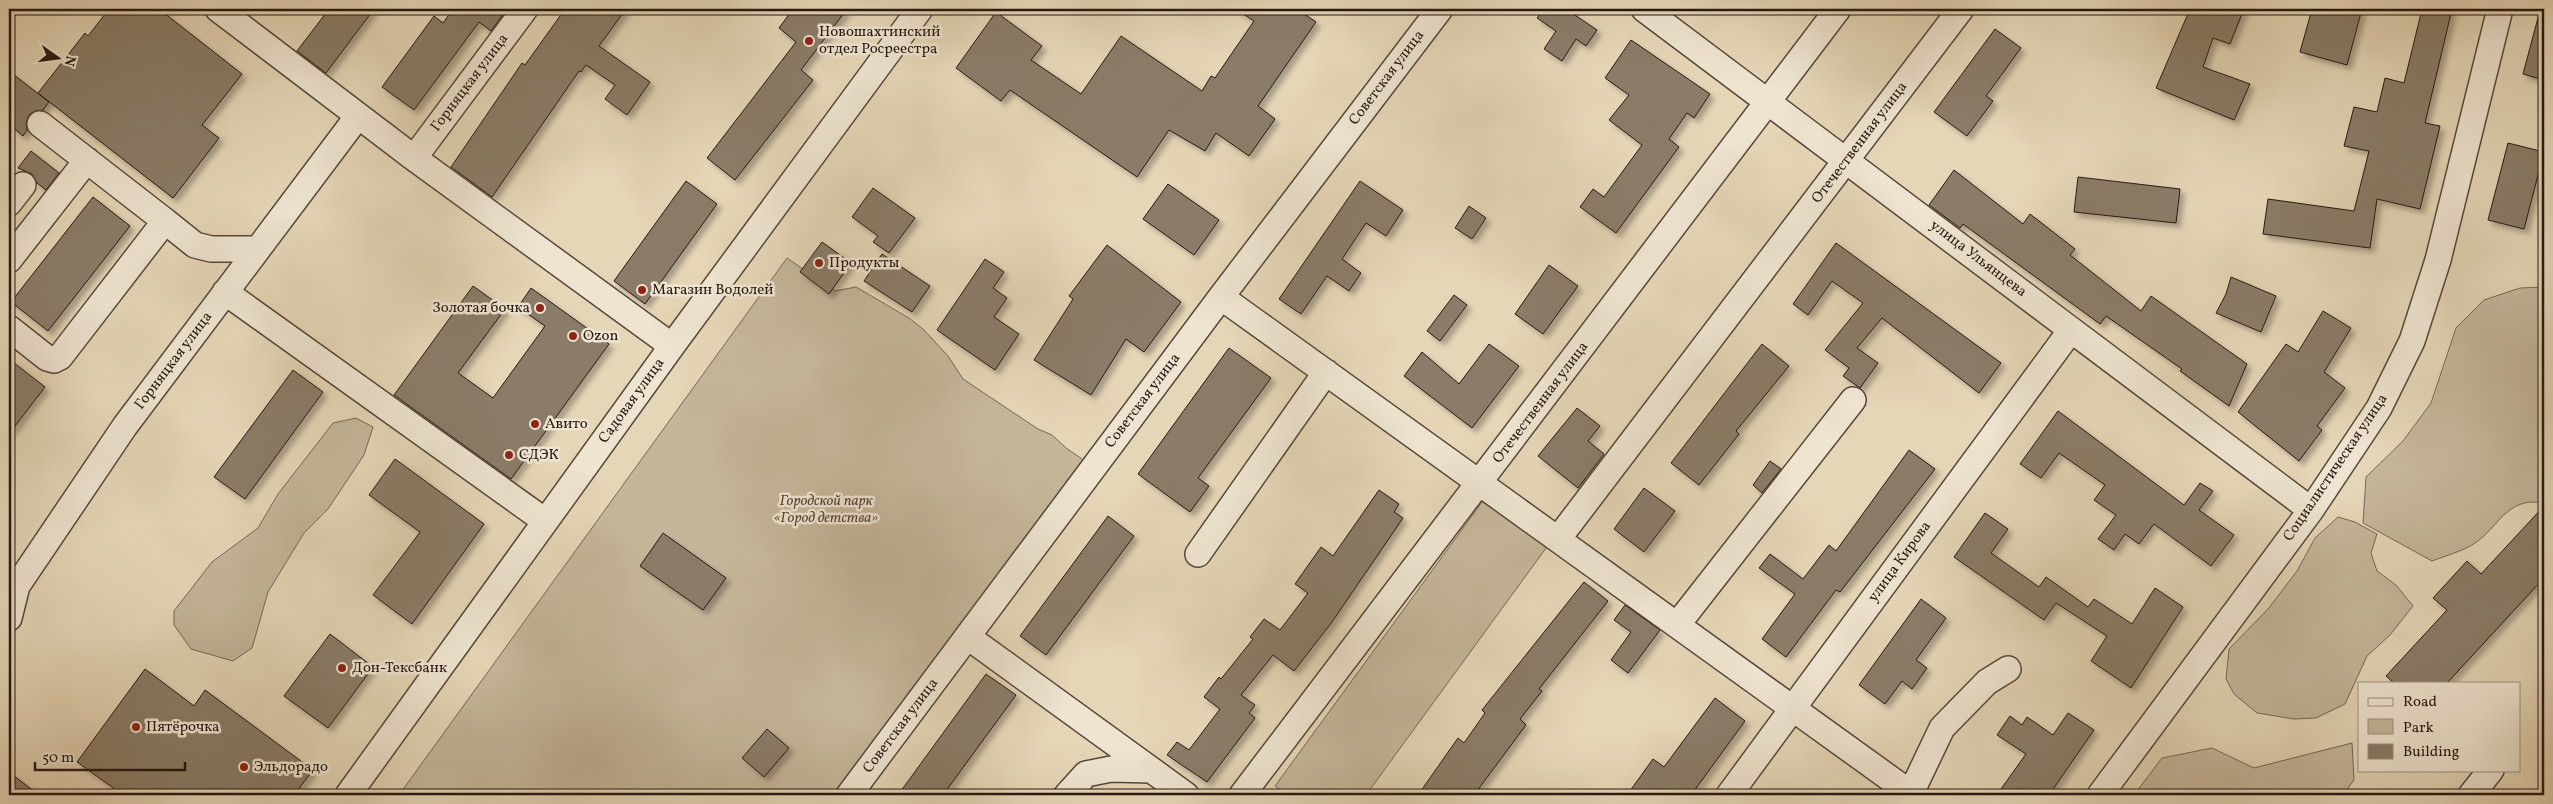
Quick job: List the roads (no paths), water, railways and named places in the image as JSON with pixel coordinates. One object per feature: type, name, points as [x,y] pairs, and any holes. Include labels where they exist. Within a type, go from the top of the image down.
[{"type":"street","points":[[218,9],[414,158],[672,346]]},
{"type":"street","name":"Горняцкая улица","points":[[414,158],[525,9]]},
{"type":"street","name":"Садовая улица","points":[[348,795],[672,346],[920,9]]},
{"type":"street","name":"Советская улица","points":[[849,795],[1221,296],[1440,9]]},
{"type":"street","name":"улица Ульянцева","points":[[1644,9],[2311,510]]},
{"type":"street","name":"Отечественная улица","points":[[1242,795],[1838,9]]},
{"type":"street","name":"Отечественная улица","points":[[1558,539],[1961,9]]},
{"type":"street","name":"Социалистическая улица","points":[[2100,795],[2311,510],[2379,408],[2412,341],[2438,260],[2500,9]]},
{"type":"street","name":"Горняцкая улица","points":[[9,618],[17,586],[125,426],[358,116]]},
{"type":"street","points":[[40,124],[195,245],[211,249],[258,249]]},
{"type":"street","points":[[10,258],[86,160]]},
{"type":"street","points":[[9,328],[47,358],[54,360],[60,357],[165,221]]},
{"type":"street","points":[[211,249],[228,289],[545,521]]},
{"type":"street","points":[[1221,296],[1911,795],[1942,728],[1987,682],[2008,669]]},
{"type":"street","name":"улица Кирова","points":[[1729,795],[2072,330]]},
{"type":"street","points":[[1198,554],[1326,372]]},
{"type":"street","points":[[1677,625],[1853,400]]},
{"type":"street","points":[[968,637],[1186,795]]},
{"type":"street","points":[[1067,795],[1086,774],[1111,769],[1151,770]]},
{"type":"street","points":[[2471,795],[2488,772]]},
{"type":"place","name":"Новошахтинский отдел Росреестра","points":[[809,41]]},
{"type":"place","name":"Продукты","points":[[819,263]]},
{"type":"place","name":"Магазин Водолей","points":[[642,290]]},
{"type":"place","name":"Золотая бочка","points":[[540,308]]},
{"type":"place","name":"Ozon","points":[[573,336]]},
{"type":"place","name":"Авито","points":[[535,424]]},
{"type":"place","name":"СДЭК","points":[[509,455]]},
{"type":"place","name":"Дон-Тексбанк","points":[[342,668]]},
{"type":"place","name":"Пятёрочка","points":[[136,727]]},
{"type":"place","name":"Эльдорадо","points":[[244,767]]},
{"type":"park label","name":"Городской парк «Город детства»","points":[[826,510]]}]
